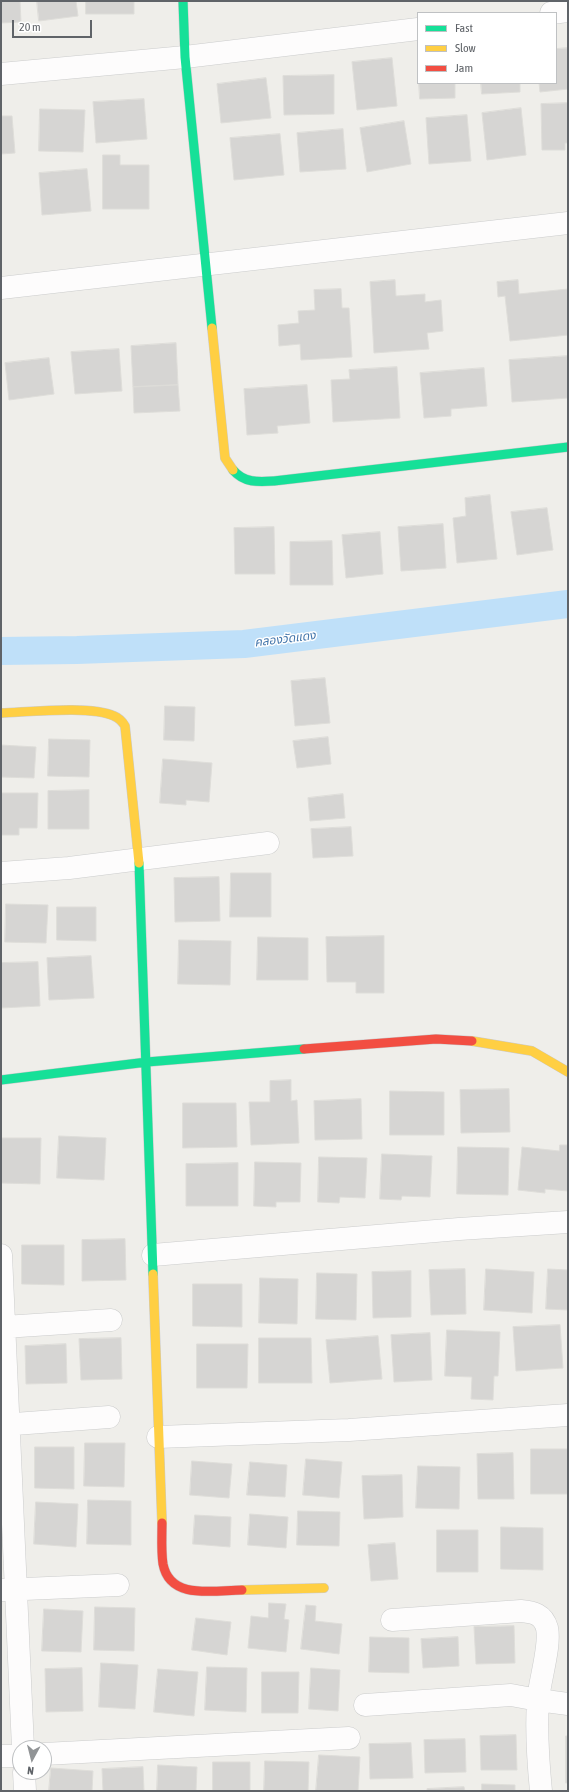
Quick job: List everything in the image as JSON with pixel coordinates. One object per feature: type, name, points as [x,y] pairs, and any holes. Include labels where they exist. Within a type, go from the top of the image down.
[{"type":"street","points":[[183,1],[185,57],[225,458],[234,472],[242,478],[255,482],[274,481],[568,447]]},
{"type":"street","points":[[557,12],[568,11]]},
{"type":"street","points":[[1,74],[185,57],[417,29]]},
{"type":"street","points":[[1,288],[205,266],[568,223]]},
{"type":"street","points":[[1,713],[92,710],[107,713],[121,720],[125,726],[138,858],[163,1564],[168,1578],[176,1588],[189,1591],[324,1588]]},
{"type":"street","points":[[1,873],[70,868],[138,858],[268,844]]},
{"type":"street","points":[[1,1080],[146,1062],[436,1039],[484,1042],[532,1051],[568,1072]]},
{"type":"street","points":[[153,1255],[459,1229],[568,1222]]},
{"type":"street","points":[[1,1255],[4,1327],[8,1590],[22,1740]]},
{"type":"street","points":[[4,1327],[111,1320]]},
{"type":"street","points":[[158,1437],[349,1430],[568,1415]]},
{"type":"street","points":[[5,1424],[109,1418]]},
{"type":"street","points":[[8,1590],[118,1585]]},
{"type":"street","points":[[392,1620],[521,1611],[533,1612],[540,1616],[547,1628],[547,1648],[538,1700],[537,1758],[541,1791]]},
{"type":"street","points":[[365,1705],[511,1695],[568,1704]]},
{"type":"street","points":[[52,1754],[348,1738]]},
{"type":"street","points":[[1,1756],[12,1756]]},
{"type":"street","points":[[24,1780],[25,1791]]},
{"type":"building","points":[[1,1],[20,1],[21,22],[1,23]]},
{"type":"building","points":[[37,1],[76,1],[78,16],[39,21]]},
{"type":"building","points":[[86,1],[134,1],[134,14],[86,14]]},
{"type":"building","points":[[568,48],[568,89],[540,92],[539,84],[557,84],[557,49]]},
{"type":"building","points":[[392,58],[397,106],[357,110],[352,62]]},
{"type":"building","points":[[334,75],[334,114],[284,115],[283,76]]},
{"type":"building","points":[[266,78],[271,118],[221,123],[217,84]]},
{"type":"building","points":[[419,84],[455,84],[455,98],[420,99]]},
{"type":"building","points":[[481,84],[520,84],[520,92],[482,94]]},
{"type":"building","points":[[144,99],[147,139],[96,143],[93,102]]},
{"type":"building","points":[[568,103],[568,143],[565,143],[565,150],[542,150],[541,104]]},
{"type":"building","points":[[521,108],[526,155],[487,160],[482,113]]},
{"type":"building","points":[[40,109],[85,110],[83,152],[39,151]]},
{"type":"building","points":[[467,115],[471,161],[429,164],[426,118]]},
{"type":"building","points":[[1,116],[12,116],[15,153],[1,154]]},
{"type":"building","points":[[404,121],[411,164],[367,172],[360,128]]},
{"type":"building","points":[[343,129],[346,169],[300,172],[297,133]]},
{"type":"building","points":[[280,134],[284,175],[234,180],[230,138]]},
{"type":"building","points":[[103,155],[120,155],[120,165],[149,165],[149,209],[103,209]]},
{"type":"building","points":[[87,169],[91,211],[42,215],[39,173]]},
{"type":"building","points":[[395,280],[396,296],[425,294],[425,302],[441,300],[443,331],[427,333],[429,349],[374,353],[370,282]]},
{"type":"building","points":[[518,280],[519,294],[568,289],[568,335],[510,341],[505,296],[498,297],[497,282]]},
{"type":"building","points":[[341,289],[342,308],[349,308],[352,357],[301,360],[300,344],[279,346],[278,325],[299,323],[298,311],[315,310],[314,290]]},
{"type":"building","points":[[176,343],[178,385],[133,387],[131,346]]},
{"type":"building","points":[[119,349],[122,391],[75,394],[71,352]]},
{"type":"building","points":[[568,356],[568,398],[512,402],[509,360]]},
{"type":"building","points":[[49,358],[54,394],[9,400],[5,363]]},
{"type":"building","points":[[397,367],[400,418],[333,422],[331,380],[350,379],[349,370]]},
{"type":"building","points":[[484,368],[487,406],[451,409],[451,416],[424,418],[420,373]]},
{"type":"building","points":[[178,385],[180,411],[134,413],[133,387]]},
{"type":"building","points":[[307,385],[310,423],[277,426],[278,433],[247,435],[244,389]]},
{"type":"building","points":[[490,495],[497,559],[457,563],[453,518],[466,516],[465,498]]},
{"type":"building","points":[[547,508],[553,550],[517,555],[511,512]]},
{"type":"building","points":[[443,524],[446,568],[401,571],[398,527]]},
{"type":"building","points":[[274,527],[275,574],[235,574],[234,528]]},
{"type":"building","points":[[380,532],[383,574],[346,578],[342,535]]},
{"type":"building","points":[[332,541],[333,585],[290,585],[290,542]]},
{"type":"building","points":[[325,678],[330,723],[295,726],[291,681]]},
{"type":"building","points":[[165,706],[195,707],[194,741],[164,740]]},
{"type":"building","points":[[328,737],[331,764],[297,768],[293,741]]},
{"type":"building","points":[[49,739],[90,740],[89,777],[48,776]]},
{"type":"building","points":[[1,745],[36,747],[34,778],[1,777]]},
{"type":"building","points":[[163,759],[212,763],[209,802],[186,800],[186,805],[160,803]]},
{"type":"building","points":[[89,790],[89,829],[48,829],[48,791]]},
{"type":"building","points":[[1,793],[38,793],[37,828],[19,828],[19,835],[1,835]]},
{"type":"building","points":[[343,794],[345,818],[310,821],[308,798]]},
{"type":"building","points":[[351,827],[353,856],[313,858],[311,829]]},
{"type":"building","points":[[231,873],[271,873],[271,917],[230,917]]},
{"type":"building","points":[[219,877],[220,921],[175,922],[174,878]]},
{"type":"building","points":[[6,904],[48,905],[46,943],[5,942]]},
{"type":"building","points":[[57,907],[96,907],[96,941],[57,940]]},
{"type":"building","points":[[384,936],[384,993],[356,993],[356,982],[327,982],[326,937]]},
{"type":"building","points":[[258,937],[308,938],[308,980],[257,980]]},
{"type":"building","points":[[179,940],[231,941],[230,985],[178,984]]},
{"type":"building","points":[[91,956],[94,998],[49,1000],[47,958]]},
{"type":"building","points":[[38,962],[40,1006],[1,1008],[1,963]]},
{"type":"building","points":[[291,1080],[291,1101],[297,1100],[299,1143],[251,1145],[249,1102],[270,1102],[270,1081]]},
{"type":"building","points":[[509,1089],[510,1132],[461,1133],[460,1090]]},
{"type":"building","points":[[390,1091],[444,1092],[444,1135],[390,1135]]},
{"type":"building","points":[[361,1099],[362,1139],[315,1140],[314,1101]]},
{"type":"building","points":[[183,1103],[236,1103],[237,1147],[183,1148]]},
{"type":"building","points":[[59,1136],[106,1138],[104,1180],[57,1178]]},
{"type":"building","points":[[1,1138],[41,1138],[40,1184],[1,1183]]},
{"type":"building","points":[[560,1145],[568,1145],[568,1191],[545,1189],[545,1193],[518,1190],[522,1147],[559,1151]]},
{"type":"building","points":[[458,1147],[509,1148],[508,1195],[457,1194]]},
{"type":"building","points":[[382,1154],[432,1156],[430,1197],[402,1196],[401,1200],[380,1199]]},
{"type":"building","points":[[319,1157],[367,1158],[365,1198],[340,1197],[339,1203],[318,1202]]},
{"type":"building","points":[[255,1162],[301,1163],[300,1202],[276,1202],[276,1207],[254,1206]]},
{"type":"building","points":[[238,1163],[238,1206],[186,1206],[186,1164]]},
{"type":"building","points":[[125,1239],[126,1280],[82,1281],[82,1240]]},
{"type":"building","points":[[22,1245],[64,1245],[64,1285],[22,1284]]},
{"type":"building","points":[[465,1269],[466,1314],[431,1315],[429,1270]]},
{"type":"building","points":[[486,1269],[534,1272],[532,1313],[484,1310]]},
{"type":"building","points":[[548,1269],[568,1270],[568,1310],[546,1309]]},
{"type":"building","points":[[411,1271],[411,1317],[373,1318],[372,1272]]},
{"type":"building","points":[[317,1273],[357,1274],[356,1320],[316,1319]]},
{"type":"building","points":[[260,1278],[298,1279],[297,1324],[259,1323]]},
{"type":"building","points":[[193,1284],[242,1284],[242,1327],[193,1326]]},
{"type":"building","points":[[560,1325],[563,1368],[516,1371],[513,1327]]},
{"type":"building","points":[[447,1330],[500,1332],[498,1376],[494,1376],[493,1400],[471,1399],[472,1377],[445,1376]]},
{"type":"building","points":[[430,1333],[432,1380],[394,1382],[391,1335]]},
{"type":"building","points":[[378,1336],[382,1379],[330,1383],[326,1340]]},
{"type":"building","points":[[121,1338],[122,1379],[81,1380],[79,1339]]},
{"type":"building","points":[[259,1338],[311,1338],[312,1383],[259,1383]]},
{"type":"building","points":[[66,1344],[67,1383],[26,1384],[25,1346]]},
{"type":"building","points":[[197,1344],[248,1344],[247,1388],[197,1388]]},
{"type":"building","points":[[85,1443],[125,1443],[124,1487],[84,1486]]},
{"type":"building","points":[[35,1447],[74,1447],[74,1489],[35,1488]]},
{"type":"building","points":[[531,1449],[568,1449],[568,1494],[531,1494]]},
{"type":"building","points":[[513,1453],[514,1499],[478,1499],[477,1454]]},
{"type":"building","points":[[306,1459],[342,1462],[339,1498],[303,1495]]},
{"type":"building","points":[[192,1461],[232,1464],[229,1498],[190,1495]]},
{"type":"building","points":[[250,1462],[287,1465],[285,1497],[247,1495]]},
{"type":"building","points":[[418,1466],[460,1467],[459,1509],[416,1508]]},
{"type":"building","points":[[402,1475],[403,1517],[364,1519],[362,1476]]},
{"type":"building","points":[[88,1500],[131,1501],[131,1545],[87,1544]]},
{"type":"building","points":[[36,1502],[78,1504],[76,1547],[34,1544]]},
{"type":"building","points":[[298,1511],[340,1512],[339,1546],[297,1545]]},
{"type":"building","points":[[250,1514],[288,1517],[286,1548],[248,1545]]},
{"type":"building","points":[[195,1515],[231,1517],[230,1547],[193,1544]]},
{"type":"building","points":[[501,1527],[543,1528],[543,1570],[501,1569]]},
{"type":"building","points":[[437,1530],[478,1530],[478,1572],[437,1572]]},
{"type":"building","points":[[395,1543],[398,1579],[371,1581],[368,1545]]},
{"type":"building","points":[[269,1603],[286,1604],[284,1619],[289,1620],[286,1652],[248,1648],[251,1616],[268,1618]]},
{"type":"building","points":[[306,1605],[316,1606],[315,1621],[342,1624],[339,1654],[301,1649]]},
{"type":"building","points":[[95,1607],[135,1608],[134,1651],[94,1650]]},
{"type":"building","points":[[44,1609],[83,1611],[81,1652],[42,1651]]},
{"type":"building","points":[[196,1618],[231,1622],[227,1655],[192,1650]]},
{"type":"building","points":[[514,1626],[515,1663],[476,1664],[474,1627]]},
{"type":"building","points":[[370,1637],[409,1638],[409,1673],[369,1672]]},
{"type":"building","points":[[458,1637],[459,1666],[423,1668],[421,1639]]},
{"type":"building","points":[[101,1663],[138,1665],[135,1709],[99,1707]]},
{"type":"building","points":[[207,1667],[247,1668],[246,1712],[205,1710]]},
{"type":"building","points":[[82,1668],[83,1711],[46,1712],[45,1669]]},
{"type":"building","points":[[311,1668],[340,1670],[338,1711],[309,1709]]},
{"type":"building","points":[[158,1669],[198,1672],[194,1716],[154,1712]]},
{"type":"building","points":[[262,1672],[299,1672],[298,1713],[262,1713]]},
{"type":"building","points":[[516,1735],[517,1770],[481,1770],[480,1736]]},
{"type":"building","points":[[566,1736],[568,1736],[568,1783],[566,1783]]},
{"type":"building","points":[[465,1739],[466,1772],[425,1773],[424,1740]]},
{"type":"building","points":[[411,1743],[413,1778],[370,1779],[369,1744]]},
{"type":"building","points":[[319,1755],[360,1757],[358,1791],[316,1791]]},
{"type":"building","points":[[265,1761],[309,1762],[308,1791],[264,1791]]},
{"type":"building","points":[[213,1762],[250,1762],[250,1791],[213,1791]]},
{"type":"building","points":[[158,1765],[197,1767],[196,1791],[157,1791]]},
{"type":"building","points":[[143,1767],[144,1791],[103,1791],[102,1769]]},
{"type":"building","points":[[52,1768],[93,1771],[92,1791],[49,1791],[50,1780],[52,1780]]},
{"type":"building","points":[[482,1784],[515,1785],[515,1791],[482,1791]]},
{"type":"building","points":[[464,1787],[465,1791],[427,1791],[427,1789]]},
{"type":"waterway","name":"คลองวัดแดง","points":[[1,651],[244,644],[568,604]]},
{"type":"traffic: fast","points":[[183,1],[185,57],[212,328]]},
{"type":"traffic: fast","points":[[233,470],[242,477],[252,481],[274,481],[568,447]]},
{"type":"traffic: fast","points":[[139,863],[153,1274]]},
{"type":"traffic: fast","points":[[1,1080],[147,1062],[304,1049]]},
{"type":"traffic: slow","points":[[212,328],[225,458],[233,470]]},
{"type":"traffic: slow","points":[[1,713],[76,710],[104,713],[114,716],[122,721],[125,726],[139,863]]},
{"type":"traffic: slow","points":[[472,1041],[532,1051],[568,1072]]},
{"type":"traffic: slow","points":[[153,1274],[162,1523]]},
{"type":"traffic: slow","points":[[242,1590],[324,1588]]},
{"type":"traffic: jam","points":[[304,1049],[436,1039],[472,1041]]},
{"type":"traffic: jam","points":[[162,1523],[163,1564],[167,1576],[174,1584],[195,1591],[207,1592],[242,1590]]}]
